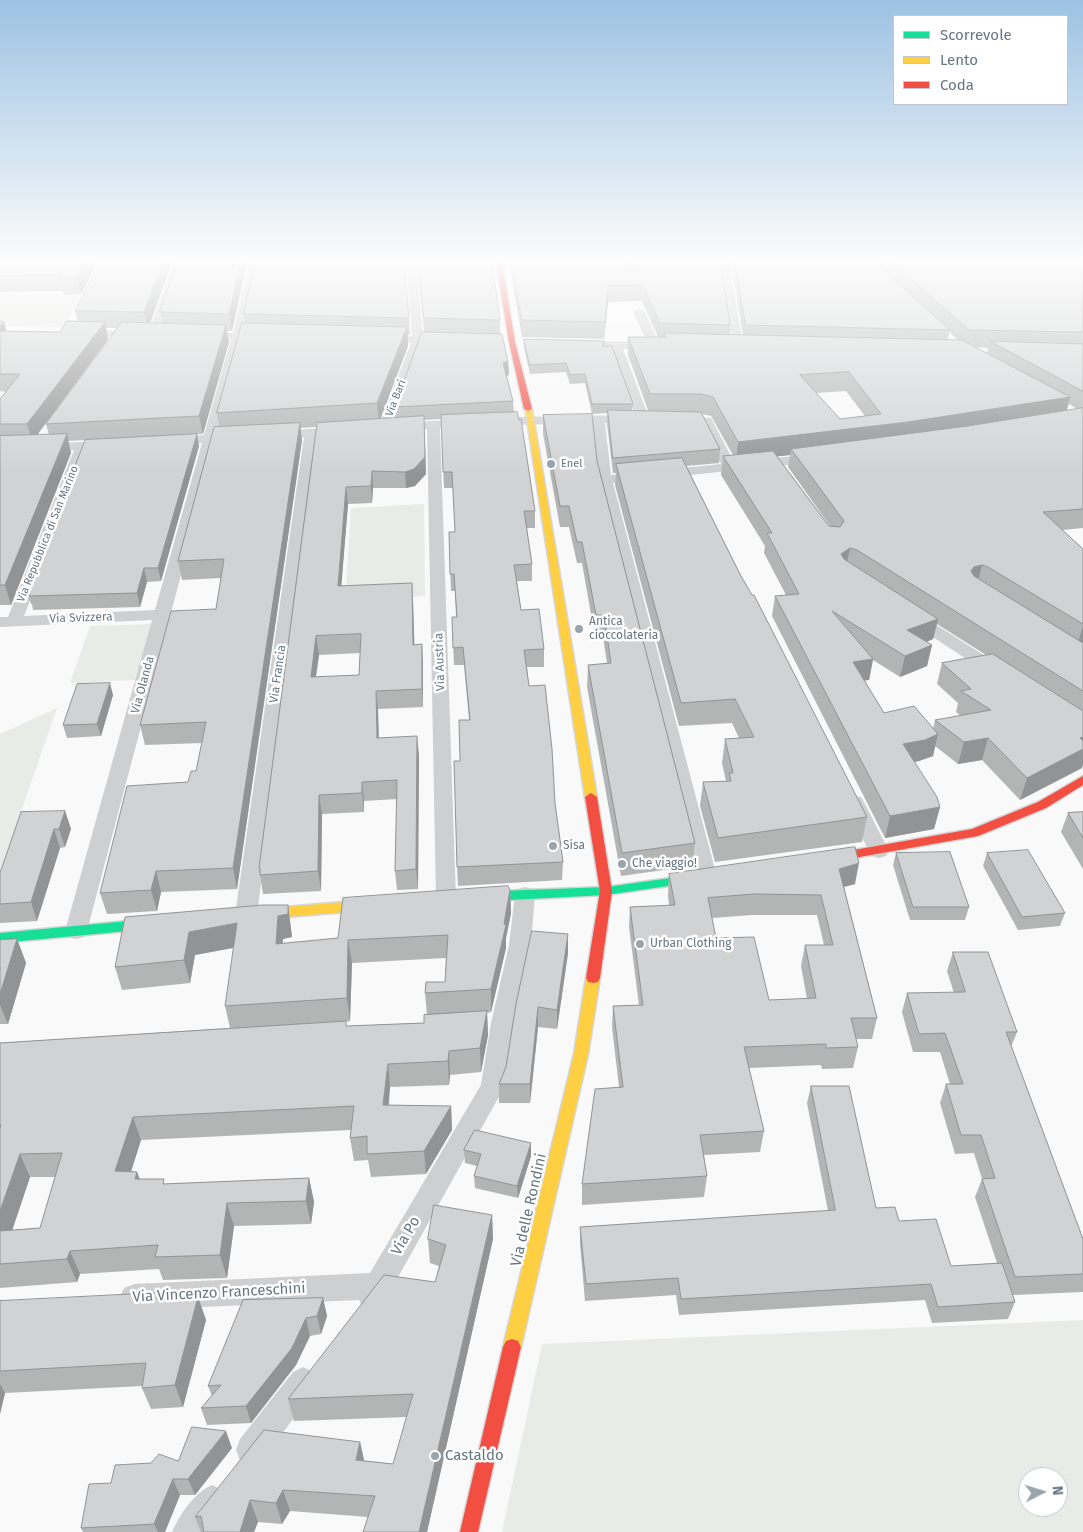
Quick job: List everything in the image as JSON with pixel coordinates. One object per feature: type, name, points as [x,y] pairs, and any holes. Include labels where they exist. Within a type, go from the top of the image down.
[{"type":"street","points":[[107,333],[158,334]]},
{"type":"street","points":[[417,333],[418,340]]},
{"type":"street","name":"Via delle Rondini","points":[[469,1532],[581,1054],[606,891],[530,420],[511,333]]},
{"type":"street","points":[[652,333],[659,346]]},
{"type":"street","points":[[736,333],[739,348]]},
{"type":"street","points":[[111,346],[120,334]]},
{"type":"street","points":[[191,335],[278,337]]},
{"type":"street","name":"Via Olanda","points":[[76,931],[238,336]]},
{"type":"street","points":[[368,339],[455,341]]},
{"type":"street","name":"Via Bari","points":[[418,340],[380,429],[434,425]]},
{"type":"street","points":[[569,344],[659,346]]},
{"type":"street","points":[[497,422],[647,418],[616,345]]},
{"type":"street","points":[[441,899],[606,891],[712,876],[605,480],[598,418]]},
{"type":"street","points":[[671,419],[699,419],[706,422],[730,468]]},
{"type":"street","points":[[434,425],[479,423]]},
{"type":"street","name":"Via Austria","points":[[434,425],[441,899]]},
{"type":"street","points":[[265,436],[357,430]]},
{"type":"street","points":[[37,448],[48,432]]},
{"type":"street","name":"Via Francia","points":[[241,916],[311,433]]},
{"type":"street","points":[[160,442],[246,437]]},
{"type":"street","points":[[0,449],[121,444]]},
{"type":"street","name":"Via Repubblica di San Marino","points":[[7,622],[82,447]]},
{"type":"street","points":[[605,480],[825,457]]},
{"type":"street","points":[[776,463],[787,479]]},
{"type":"street","points":[[689,472],[698,490]]},
{"type":"street","points":[[896,606],[1010,680]]},
{"type":"street","name":"Via Svizzera","points":[[7,622],[163,615]]},
{"type":"street","points":[[812,861],[879,851],[974,833],[1042,805],[1083,780]]},
{"type":"street","points":[[848,789],[879,851]]},
{"type":"street","name":"Via Po","points":[[354,1317],[378,1286],[493,1086],[493,1024],[520,945],[525,894]]},
{"type":"street","points":[[241,916],[389,903]]},
{"type":"street","points":[[0,938],[170,922]]},
{"type":"street","name":"Via Vincenzo Franceschini","points":[[109,1298],[378,1286]]},
{"type":"street","points":[[188,1532],[318,1364]]},
{"type":"shaded area","points":[[424,504],[425,596],[345,601],[351,508]]},
{"type":"shaded area","points":[[152,624],[135,680],[70,683],[90,626]]},
{"type":"shaded area","points":[[57,708],[0,872],[0,734]]},
{"type":"shaded area","points":[[1083,1320],[1083,1532],[502,1532],[542,1344]]},
{"type":"building","points":[[0,333],[96,333],[27,424],[0,424],[0,399],[20,374],[0,374]]},
{"type":"building","points":[[113,333],[223,333],[199,416],[46,424]]},
{"type":"building","points":[[239,333],[404,333],[377,403],[217,413]]},
{"type":"building","points":[[421,333],[502,334],[508,361],[503,363],[513,401],[395,407]]},
{"type":"building","points":[[664,333],[685,333],[962,340],[1070,397],[908,422],[738,442],[713,397],[701,394],[650,394],[628,337],[666,337]],"holes":[[[849,372],[881,414],[840,419],[800,375]]]},
{"type":"building","points":[[524,339],[604,341],[603,346],[612,346],[633,404],[592,404],[585,374],[570,375],[566,363],[530,365]]},
{"type":"building","points":[[990,341],[1083,344],[1083,391]]},
{"type":"building","points":[[1083,408],[1083,509],[1043,512],[1083,549],[1083,624],[988,567],[982,565],[974,567],[971,571],[974,576],[1083,643],[1083,691],[857,550],[850,548],[841,554],[844,559],[938,619],[907,630],[932,645],[905,656],[832,611],[873,659],[853,662],[884,713],[914,706],[938,734],[925,740],[903,744],[937,797],[940,807],[890,816],[775,596],[799,594],[767,533],[772,533],[723,456],[773,451],[829,526],[840,527],[844,521],[791,449],[968,426]]},
{"type":"building","points":[[608,410],[701,412],[720,449],[613,458]]},
{"type":"building","points":[[517,412],[519,420],[521,419],[535,511],[524,511],[532,564],[514,565],[521,610],[539,609],[544,649],[524,650],[529,686],[545,685],[552,749],[555,803],[563,862],[457,867],[454,761],[460,761],[459,720],[470,720],[463,647],[453,648],[452,617],[457,617],[454,574],[450,574],[449,532],[455,532],[452,472],[443,472],[441,415]]},
{"type":"building","points":[[592,414],[597,461],[695,843],[622,853],[588,665],[611,663],[604,615],[596,615],[582,542],[577,542],[569,506],[560,506],[543,415]]},
{"type":"building","points":[[424,416],[425,457],[414,469],[405,472],[372,471],[371,486],[346,487],[338,586],[412,583],[413,645],[422,644],[422,689],[376,691],[377,738],[417,736],[416,869],[395,871],[397,780],[362,782],[362,793],[319,795],[318,871],[260,875],[259,868],[317,423]],"holes":[[[361,634],[359,675],[311,677],[316,636]]]},
{"type":"building","points":[[300,423],[233,868],[156,871],[151,890],[100,893],[127,786],[188,782],[191,771],[196,771],[206,722],[140,725],[171,611],[216,609],[224,559],[178,561],[214,427]]},
{"type":"building","points":[[67,434],[5,585],[0,585],[0,436]]},
{"type":"building","points":[[197,434],[158,568],[144,568],[137,593],[29,596],[31,590],[27,591],[85,440]]},
{"type":"building","points":[[682,458],[741,576],[752,595],[754,595],[867,817],[718,838],[703,782],[731,781],[729,773],[733,773],[725,739],[754,737],[735,699],[681,703],[616,464]]},
{"type":"building","points":[[993,654],[1083,711],[1083,737],[1080,738],[1083,741],[1083,749],[1027,778],[988,738],[964,742],[935,720],[991,710],[961,691],[971,689],[942,663]]},
{"type":"building","points":[[110,683],[97,724],[63,725],[77,684]]},
{"type":"building","points":[[65,811],[59,829],[54,829],[31,902],[0,904],[0,873],[21,812]]},
{"type":"building","points":[[1083,812],[1083,838],[1068,813]]},
{"type":"building","points":[[855,847],[859,863],[839,869],[877,1018],[851,1018],[858,1047],[826,1048],[826,1044],[744,1047],[764,1131],[700,1135],[707,1176],[582,1184],[595,1089],[623,1087],[613,1006],[643,1005],[630,907],[675,905],[669,874]],"holes":[[[755,894],[821,895],[833,945],[805,945],[816,998],[769,1000],[754,937],[716,938],[708,898]]]},
{"type":"building","points":[[1028,850],[1065,913],[1022,917],[987,853]]},
{"type":"building","points":[[950,852],[969,907],[913,907],[896,853]]},
{"type":"building","points":[[508,886],[510,890],[504,924],[506,925],[491,989],[425,993],[426,982],[445,982],[448,935],[348,940],[347,998],[225,1006],[237,923],[189,932],[184,960],[115,967],[125,917],[263,905],[288,905],[288,914],[278,916],[276,944],[338,938],[343,898]]},
{"type":"building","points":[[532,931],[568,934],[557,1010],[538,1007],[530,1084],[499,1084],[506,1067],[516,1004]]},
{"type":"building","points":[[17,939],[0,994],[0,940]]},
{"type":"building","points":[[953,952],[988,952],[1017,1032],[1006,1032],[1083,1239],[1083,1274],[1015,1277],[982,1179],[995,1178],[981,1135],[961,1135],[946,1084],[963,1084],[945,1033],[919,1034],[907,993],[965,992]]},
{"type":"building","points":[[487,1011],[480,1048],[449,1051],[448,1061],[388,1064],[383,1105],[451,1106],[424,1151],[367,1154],[367,1136],[350,1138],[354,1106],[133,1117],[115,1171],[137,1172],[135,1179],[164,1179],[163,1184],[309,1178],[306,1201],[227,1203],[220,1255],[155,1257],[158,1245],[70,1251],[67,1259],[0,1264],[0,1231],[40,1228],[62,1153],[20,1154],[0,1211],[0,1043],[346,1021],[346,1026],[424,1023],[424,1015]]},
{"type":"building","points":[[811,1086],[849,1086],[876,1208],[895,1207],[899,1221],[936,1219],[951,1266],[1002,1263],[1015,1302],[938,1307],[931,1284],[681,1299],[678,1278],[586,1284],[580,1227],[835,1210]]},
{"type":"building","points":[[475,1130],[531,1143],[517,1186],[474,1176],[481,1154],[464,1150]]},
{"type":"building","points":[[434,1205],[492,1215],[419,1532],[363,1532],[375,1496],[283,1490],[276,1503],[250,1500],[240,1532],[204,1532],[201,1516],[195,1517],[264,1430],[360,1442],[356,1460],[393,1464],[413,1394],[288,1399],[384,1275],[435,1282],[446,1245],[428,1239]]},
{"type":"building","points":[[158,1293],[157,1299],[198,1297],[175,1385],[142,1388],[146,1363],[0,1371],[0,1301]]},
{"type":"building","points":[[323,1298],[317,1316],[306,1318],[292,1348],[246,1406],[201,1408],[221,1385],[208,1386],[243,1300]]},
{"type":"building","points":[[192,1427],[226,1431],[188,1479],[173,1479],[154,1524],[81,1528],[89,1484],[111,1483],[115,1465],[151,1463],[159,1454],[178,1461]]},
{"type":"traffic: fast","points":[[472,897],[606,891],[706,877]]},
{"type":"traffic: fast","points":[[0,938],[160,923]]},
{"type":"traffic: slow","points":[[528,409],[591,797]]},
{"type":"traffic: slow","points":[[250,915],[380,904]]},
{"type":"traffic: slow","points":[[512,1347],[581,1054],[593,978]]},
{"type":"traffic: jam","points":[[511,333],[528,409]]},
{"type":"traffic: jam","points":[[820,860],[974,833],[1042,805],[1083,780]]},
{"type":"traffic: jam","points":[[591,797],[606,891],[593,978]]},
{"type":"traffic: jam","points":[[469,1532],[512,1347]]},
{"type":"place","name":"Enel","points":[[551,464]]},
{"type":"place","name":"Antica cioccolateria","points":[[579,629]]},
{"type":"place","name":"Sisa","points":[[553,846]]},
{"type":"place","name":"Che viaggio!","points":[[622,864]]},
{"type":"place","name":"Urban Clothing","points":[[640,944]]},
{"type":"place","name":"Castaldo","points":[[435,1456]]}]
